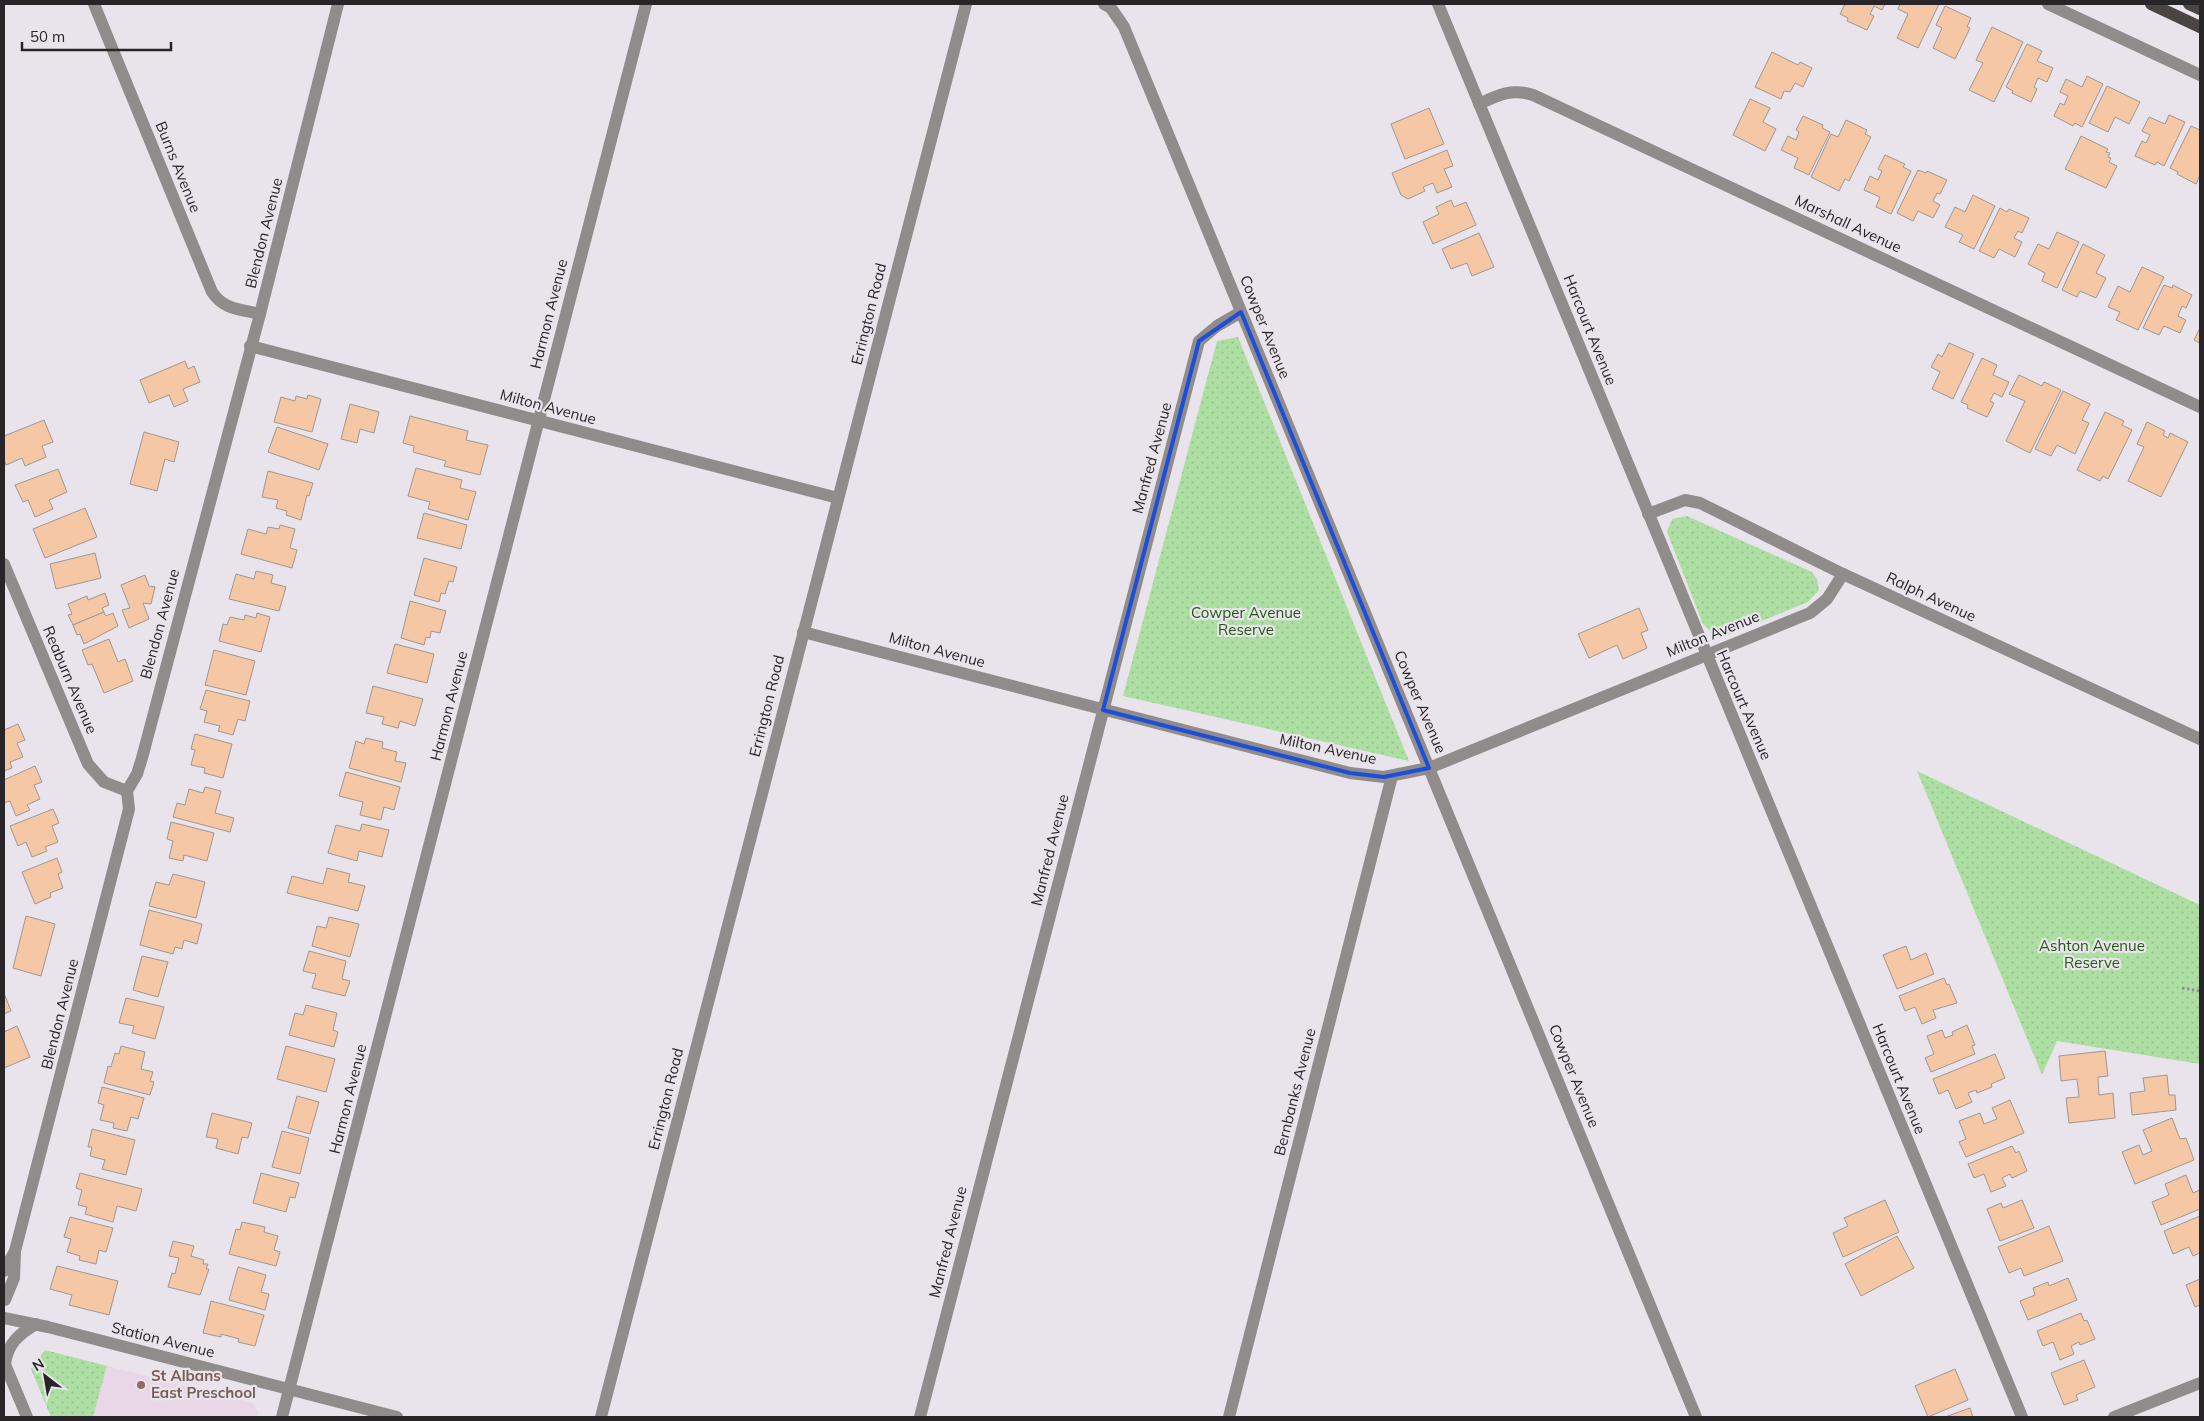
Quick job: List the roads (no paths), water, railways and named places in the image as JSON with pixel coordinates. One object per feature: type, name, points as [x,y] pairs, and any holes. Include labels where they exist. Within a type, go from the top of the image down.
[{"type":"main road","points":[[2151,4],[2200,27]]},
{"type":"main road","points":[[2189,4],[2200,9]]},
{"type":"street","name":"Burns Avenue","points":[[94,4],[212,292],[218,301],[226,306],[260,314]]},
{"type":"street","name":"Blendon Avenue","points":[[4,1307],[14,1278],[15,1251],[129,809],[127,791],[137,774],[142,758],[260,314],[338,4]]},
{"type":"street","name":"Harmon Avenue","points":[[282,1417],[646,4]]},
{"type":"street","name":"Errington Road","points":[[601,1417],[966,4]]},
{"type":"street","name":"Cowper Avenue","points":[[1104,4],[1110,8],[1124,27],[1696,1417]]},
{"type":"street","name":"Harcourt Avenue","points":[[1438,4],[2022,1417]]},
{"type":"street","points":[[2048,4],[2200,75]]},
{"type":"street","name":"Marshall Avenue","points":[[1479,104],[1507,91],[1522,91],[1533,95],[2200,407]]},
{"type":"street","name":"Manfred Avenue","points":[[920,1417],[1199,341],[1217,326],[1241,312]]},
{"type":"street","name":"Milton Avenue","points":[[250,346],[838,498]]},
{"type":"street","name":"Ralph Avenue","points":[[1648,514],[1685,500],[1700,503],[1843,574],[2200,739]]},
{"type":"street","name":"Reaburn Avenue","points":[[4,564],[88,764],[104,782],[127,791]]},
{"type":"street","name":"Milton Avenue","points":[[803,632],[1350,773],[1384,777],[1429,768],[1810,613],[1827,599],[1843,574]]},
{"type":"street","name":"Bernbanks Avenue","points":[[1229,1417],[1392,776]]},
{"type":"street","name":"Blendon Avenue","points":[[4,1271],[15,1251]]},
{"type":"street","points":[[4,1262],[15,1251]]},
{"type":"street","name":"Station Avenue","points":[[4,1307],[36,1324],[397,1417]]},
{"type":"street","points":[[27,1417],[4,1361],[16,1338],[36,1324]]},
{"type":"street","points":[[2114,1417],[2200,1382]]},
{"type":"place","name":"St Albans East Preschool","points":[[141,1385]]},
{"type":"park label","name":"Cowper Avenue Reserve","points":[[1246,622]]},
{"type":"park label","name":"Ashton Avenue Reserve","points":[[2092,954]]}]
